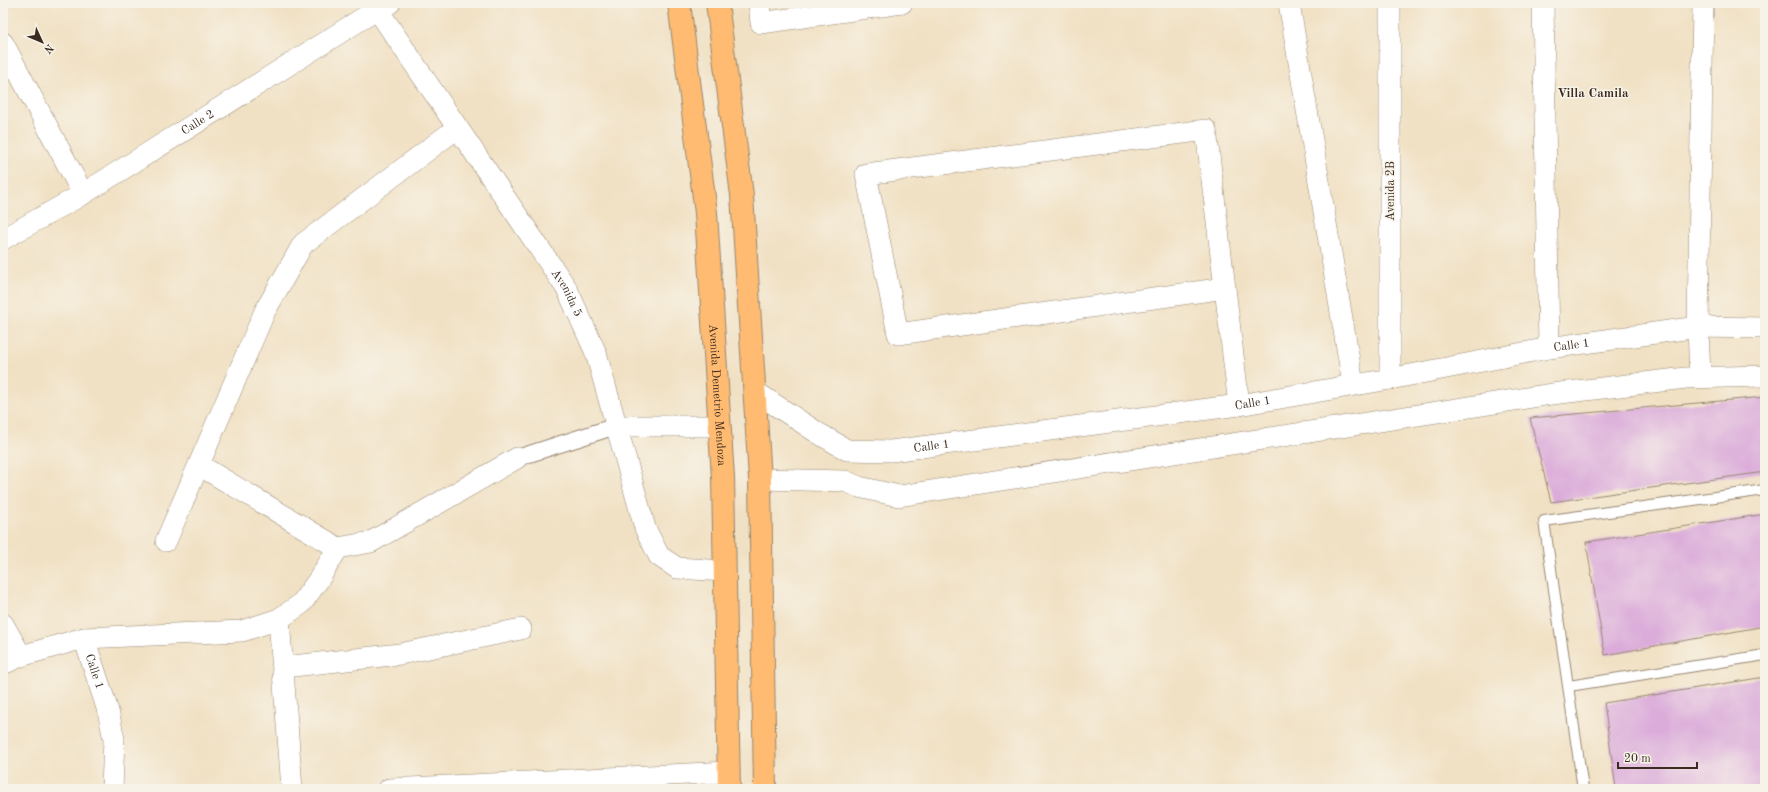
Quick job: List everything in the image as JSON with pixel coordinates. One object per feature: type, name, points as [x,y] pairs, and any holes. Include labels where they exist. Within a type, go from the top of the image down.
[{"type":"main road","name":"Avenida Demetrio Mendoza","points":[[679,3],[706,213],[723,478],[729,780]]},
{"type":"main road","points":[[718,3],[742,195],[760,479],[765,789]]},
{"type":"street","points":[[758,3],[762,23],[902,3]]},
{"type":"street","points":[[1289,3],[1353,384]]},
{"type":"street","name":"Avenida 2B","points":[[1390,3],[1390,379]]},
{"type":"street","points":[[1543,3],[1550,348]]},
{"type":"street","points":[[1700,377],[1698,327],[1703,3]]},
{"type":"street","name":"Avenida 5","points":[[380,5],[457,128],[567,289],[596,353],[645,528],[659,556],[677,568],[724,571]]},
{"type":"street","name":"Calle 2","points":[[3,238],[83,194],[380,5]]},
{"type":"street","points":[[3,43],[83,194]]},
{"type":"street","points":[[166,541],[265,311],[303,244],[457,128]]},
{"type":"street","points":[[1225,288],[898,334],[866,174],[1206,130],[1225,288],[1239,405]]},
{"type":"street","name":"Calle 1","points":[[754,391],[847,450],[891,451],[1239,405],[1353,384],[1390,379],[1550,348],[1698,327],[1765,328]]},
{"type":"street","points":[[760,479],[846,481],[859,487],[899,496],[1552,394],[1686,378],[1765,376]]},
{"type":"street","points":[[199,465],[338,548],[371,542],[517,458],[616,426],[719,426]]},
{"type":"street","points":[[846,481],[847,450]]},
{"type":"street","points":[[84,638],[242,631],[279,619],[301,604],[338,548]]},
{"type":"street","points":[[279,619],[284,667],[292,789]]},
{"type":"street","points":[[3,624],[12,660]]},
{"type":"street","points":[[284,667],[400,654],[521,629]]},
{"type":"street","name":"Calle 1","points":[[12,660],[84,638],[108,711],[114,739],[112,789]]},
{"type":"street","points":[[389,789],[729,780]]},
{"type":"lane","points":[[1583,789],[1544,521],[1765,490]]},
{"type":"lane","points":[[1568,686],[1765,654]]},
{"type":"building","points":[[1765,397],[1765,472],[1551,502],[1530,418]]},
{"type":"building","points":[[1765,514],[1765,626],[1605,655],[1586,542]]},
{"type":"building","points":[[1765,677],[1765,789],[1616,789],[1604,703]]},
{"type":"district","name":"Villa Camila","points":[[1593,92]]}]
